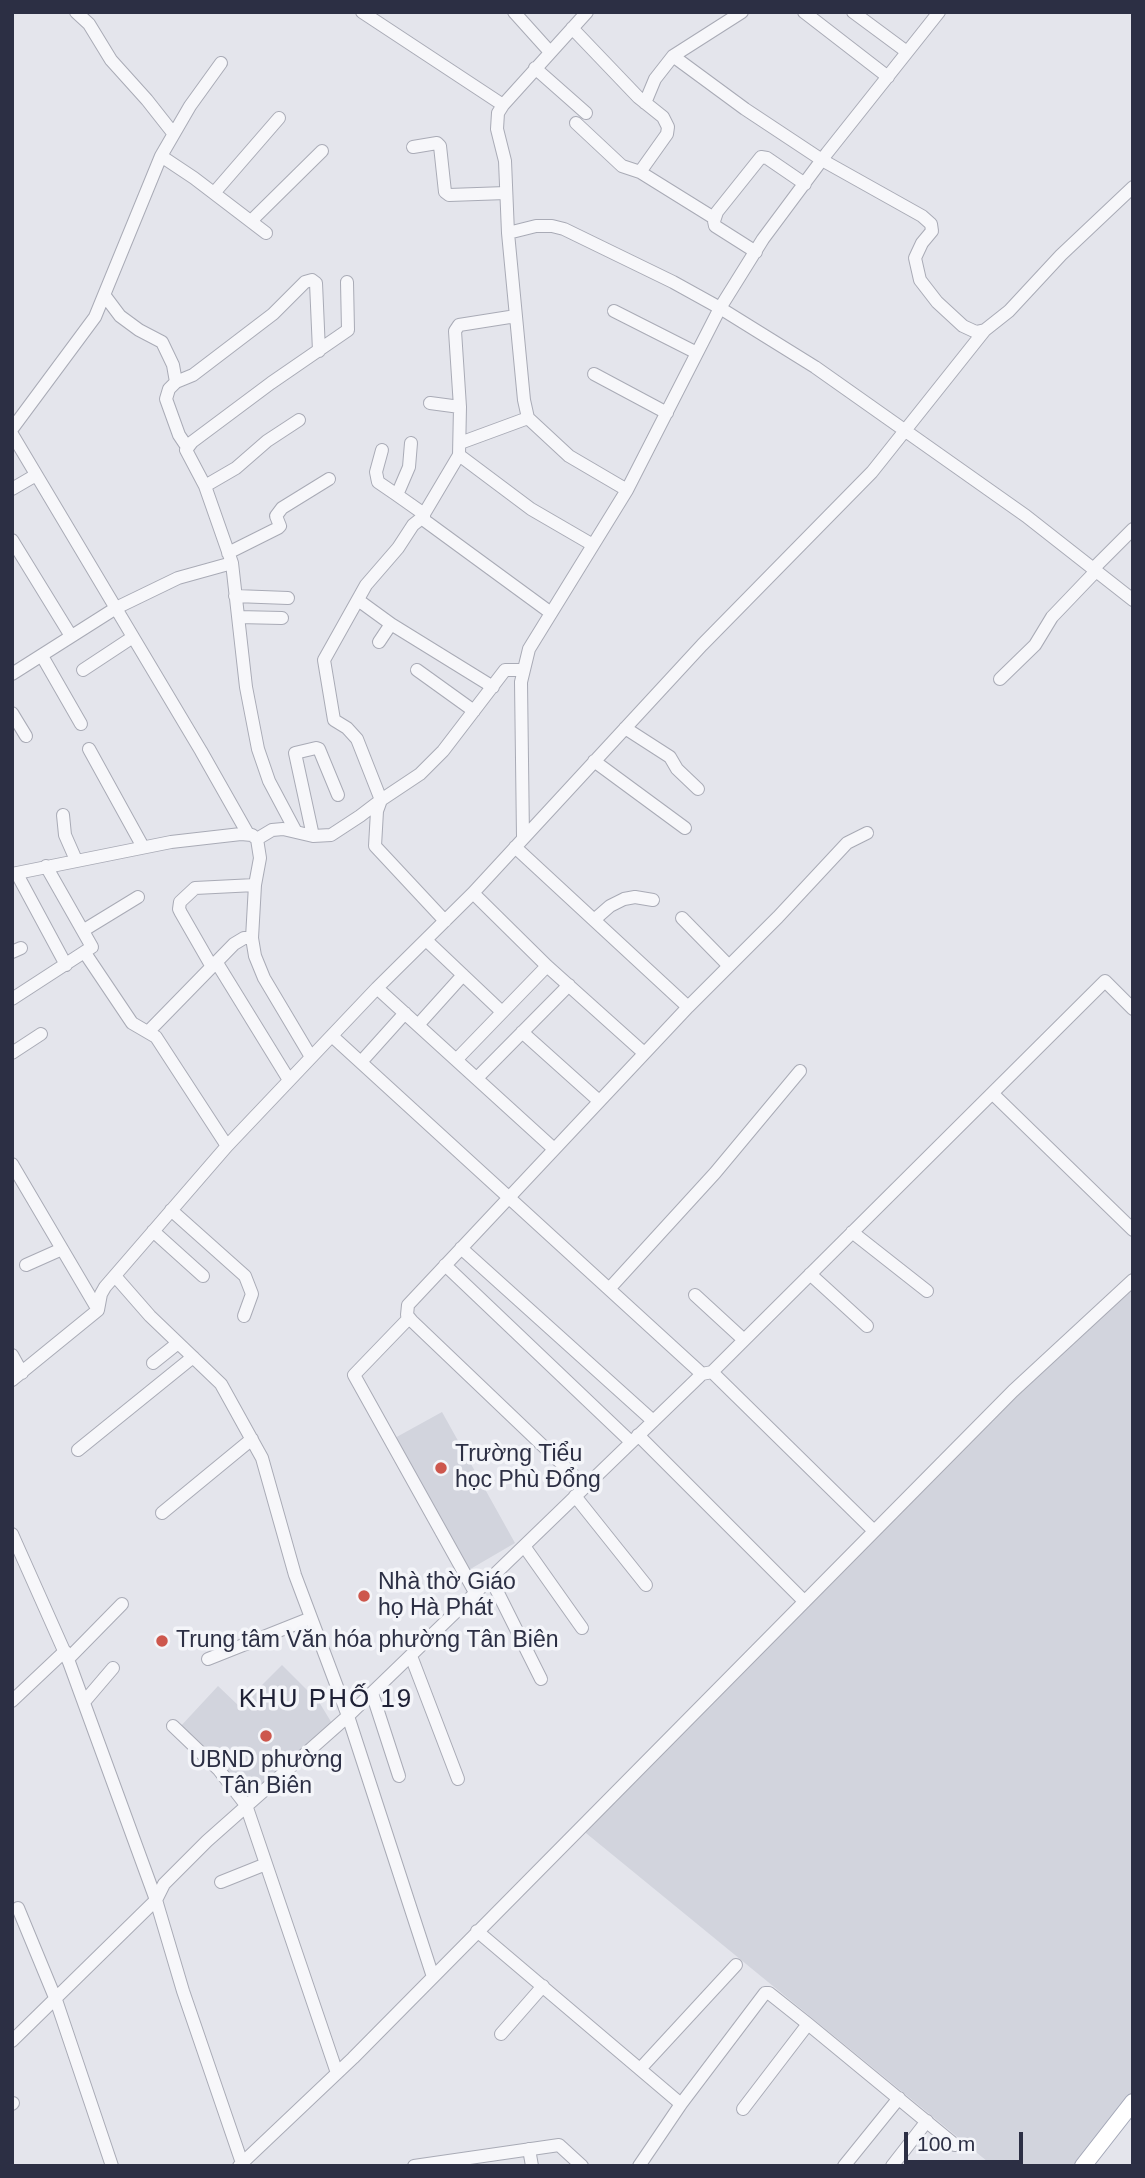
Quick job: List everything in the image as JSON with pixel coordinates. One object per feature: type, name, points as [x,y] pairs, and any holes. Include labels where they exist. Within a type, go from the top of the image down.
[{"type":"main road","points":[[1083,2166],[1133,2102]]},
{"type":"street","points":[[76,12],[89,24],[111,60],[173,133]]},
{"type":"street","points":[[362,12],[503,105]]},
{"type":"street","points":[[514,12],[550,52]]},
{"type":"street","points":[[587,12],[503,105],[498,113],[497,129],[505,162],[508,233],[528,418],[569,456],[627,490]]},
{"type":"street","points":[[645,103],[655,79],[673,56],[741,12]]},
{"type":"street","points":[[804,12],[888,77]]},
{"type":"street","points":[[853,12],[907,52]]},
{"type":"street","points":[[688,1007],[594,920],[519,843],[522,670],[529,649],[627,490],[720,308],[756,251],[822,160],[939,12]]},
{"type":"street","points":[[572,28],[645,103],[663,117],[668,127],[667,134],[639,172]]},
{"type":"street","points":[[673,56],[745,109],[822,160],[922,216],[931,224],[932,231],[915,258],[920,280],[937,302],[963,326],[975,332],[985,330]]},
{"type":"street","points":[[222,63],[173,133],[161,156],[95,317],[12,432],[252,837],[260,858],[255,885],[252,938],[255,956],[264,978],[311,1057]]},
{"type":"street","points":[[536,68],[586,113]]},
{"type":"street","points":[[214,193],[279,118]]},
{"type":"street","points":[[576,123],[622,166],[639,172],[714,218],[716,226],[756,251]]},
{"type":"street","points":[[414,147],[437,143],[440,146],[445,192],[449,195],[506,193]]},
{"type":"street","points":[[251,221],[322,151]]},
{"type":"street","points":[[161,156],[266,233]]},
{"type":"street","points":[[714,218],[758,158],[767,158],[805,184]]},
{"type":"street","points":[[12,1355],[17,1377],[98,1310],[101,1294],[115,1276],[227,1146],[377,988],[473,893],[702,645],[872,472],[985,330],[1009,311],[1061,255],[1133,187]]},
{"type":"street","points":[[508,233],[536,226],[564,229],[720,308],[815,367],[1026,516],[1133,600]]},
{"type":"street","points":[[295,830],[269,781],[258,749],[246,687],[230,558],[205,485],[187,453],[187,447],[179,435],[166,399],[169,389],[176,382],[193,375],[273,314],[305,282],[312,280],[316,283],[319,351]]},
{"type":"street","points":[[187,447],[271,383],[348,330],[347,282]]},
{"type":"street","points":[[105,296],[120,316],[139,330],[163,342],[173,365],[176,382]]},
{"type":"street","points":[[614,312],[697,353]]},
{"type":"street","points":[[445,921],[375,846],[375,827],[381,800],[357,739],[347,728],[334,720],[324,660],[366,585],[424,515],[459,449],[457,328],[468,323],[516,316]]},
{"type":"street","points":[[594,374],[667,413]]},
{"type":"street","points":[[430,403],[460,407]]},
{"type":"street","points":[[459,449],[528,418]]},
{"type":"street","points":[[205,485],[236,468],[267,441],[299,420]]},
{"type":"street","points":[[397,495],[409,467],[411,443]]},
{"type":"street","points":[[459,449],[531,509],[593,545]]},
{"type":"street","points":[[382,450],[376,472],[378,482],[424,515],[428,525],[551,613]]},
{"type":"street","points":[[12,489],[36,475]]},
{"type":"street","points":[[12,674],[116,608],[178,578],[230,558],[278,528],[276,516],[282,508],[329,479]]},
{"type":"street","points":[[1000,680],[1035,645],[1052,617],[1133,529]]},
{"type":"street","points":[[12,540],[71,636]]},
{"type":"street","points":[[235,596],[288,598]]},
{"type":"street","points":[[358,600],[391,624],[493,687]]},
{"type":"street","points":[[238,617],[282,618]]},
{"type":"street","points":[[379,642],[391,624]]},
{"type":"street","points":[[83,670],[133,637]]},
{"type":"street","points":[[41,656],[81,724]]},
{"type":"street","points":[[417,670],[474,711]]},
{"type":"street","points":[[66,965],[14,874],[204,837],[252,837],[272,830],[295,830],[313,836],[331,835],[420,774],[460,731],[505,670],[522,670]]},
{"type":"street","points":[[12,713],[26,736]]},
{"type":"street","points":[[625,727],[670,757],[677,769],[698,789]]},
{"type":"street","points":[[89,749],[144,847]]},
{"type":"street","points":[[313,836],[295,753],[319,749],[338,795]]},
{"type":"street","points":[[594,761],[685,828]]},
{"type":"street","points":[[63,815],[65,835],[76,860]]},
{"type":"street","points":[[585,1486],[410,1318],[406,1310],[409,1301],[848,843],[867,833]]},
{"type":"street","points":[[12,999],[92,947],[46,866]]},
{"type":"street","points":[[255,885],[195,888],[180,902],[181,913],[289,1080]]},
{"type":"street","points":[[473,893],[547,966],[644,1053]]},
{"type":"street","points":[[84,930],[138,897]]},
{"type":"street","points":[[594,920],[617,901],[635,897],[653,900]]},
{"type":"street","points":[[682,918],[729,966]]},
{"type":"street","points":[[149,1031],[238,940],[252,938]]},
{"type":"street","points":[[426,940],[502,1012]]},
{"type":"street","points":[[85,953],[132,1023],[156,1037],[227,1146]]},
{"type":"street","points":[[457,1059],[547,966]]},
{"type":"street","points":[[418,1025],[463,975]]},
{"type":"street","points":[[12,2041],[156,1900],[164,1884],[246,1805],[348,1716],[652,1420],[744,1340],[1105,981],[1133,1009]]},
{"type":"street","points":[[477,1078],[569,985]]},
{"type":"street","points":[[377,988],[554,1149]]},
{"type":"street","points":[[361,1062],[405,1013]]},
{"type":"street","points":[[522,1032],[599,1101]]},
{"type":"street","points":[[12,1053],[41,1034]]},
{"type":"street","points":[[332,1036],[610,1289],[707,1373],[873,1531]]},
{"type":"street","points":[[610,1289],[715,1173],[800,1071]]},
{"type":"street","points":[[993,1094],[1133,1230]]},
{"type":"street","points":[[12,1164],[98,1310]]},
{"type":"street","points":[[171,1210],[245,1276],[252,1294],[244,1316]]},
{"type":"street","points":[[153,1231],[203,1276]]},
{"type":"street","points":[[852,1231],[927,1291]]},
{"type":"street","points":[[461,1248],[652,1420]]},
{"type":"street","points":[[26,1265],[62,1249]]},
{"type":"street","points":[[444,1265],[634,1438],[804,1601]]},
{"type":"street","points":[[810,1274],[867,1326]]},
{"type":"street","points":[[115,1276],[150,1316],[221,1384],[261,1458],[295,1575],[348,1716],[433,1977]]},
{"type":"street","points":[[12,1534],[66,1655],[156,1900],[240,2164],[337,2073],[433,1977],[1013,1391],[1133,1280]]},
{"type":"street","points":[[695,1295],[744,1340]]},
{"type":"street","points":[[410,1318],[354,1376],[476,1594]]},
{"type":"street","points":[[153,1363],[178,1343]]},
{"type":"street","points":[[78,1450],[193,1357]]},
{"type":"street","points":[[162,1513],[251,1439]]},
{"type":"street","points":[[575,1496],[646,1585]]},
{"type":"street","points":[[524,1546],[582,1628]]},
{"type":"street","points":[[491,1579],[541,1679]]},
{"type":"street","points":[[12,1701],[122,1604]]},
{"type":"street","points":[[208,1659],[311,1618]]},
{"type":"street","points":[[411,1656],[458,1779]]},
{"type":"street","points":[[83,1702],[113,1668]]},
{"type":"street","points":[[372,1693],[400,1776]]},
{"type":"street","points":[[173,1726],[219,1770],[246,1805],[337,2073]]},
{"type":"street","points":[[221,1882],[266,1864]]},
{"type":"street","points":[[18,1908],[56,2000],[112,2166]]},
{"type":"street","points":[[477,1931],[681,2104]]},
{"type":"street","points":[[640,2069],[736,1965]]},
{"type":"street","points":[[501,2034],[543,1986]]},
{"type":"street","points":[[639,2166],[681,2104],[762,1995],[769,1993],[955,2145]]},
{"type":"street","points":[[744,2109],[808,2024]]},
{"type":"street","points":[[844,2166],[899,2098]]},
{"type":"street","points":[[892,2166],[927,2121]]},
{"type":"street","points":[[414,2166],[472,2162],[559,2145],[582,2166]]},
{"type":"street","points":[[529,2149],[532,2166]]},
{"type":"shaded area","points":[[1133,1284],[1133,2094],[1077,2166],[993,2166],[581,1829],[875,1532]]},
{"type":"shaded area","name":"Trường Tiểu học Phù Đổng","points":[[442,1412],[515,1543],[467,1571],[393,1439]]},
{"type":"shaded area","name":"UBND phường Tân Biên","points":[[282,1665],[319,1702],[333,1725],[246,1801],[179,1728],[218,1686],[240,1707]]},
{"type":"place","name":"Trường Tiểu học Phù Đổng","points":[[441,1468]]},
{"type":"place","name":"Nhà thờ Giáo họ Hà Phát","points":[[364,1596]]},
{"type":"place","name":"Trung tâm Văn hóa phường Tân Biên","points":[[162,1641]]},
{"type":"place","name":"UBND phường Tân Biên","points":[[266,1736]]},
{"type":"district","name":"KHU PHỐ 19","points":[[326,1700]]}]
